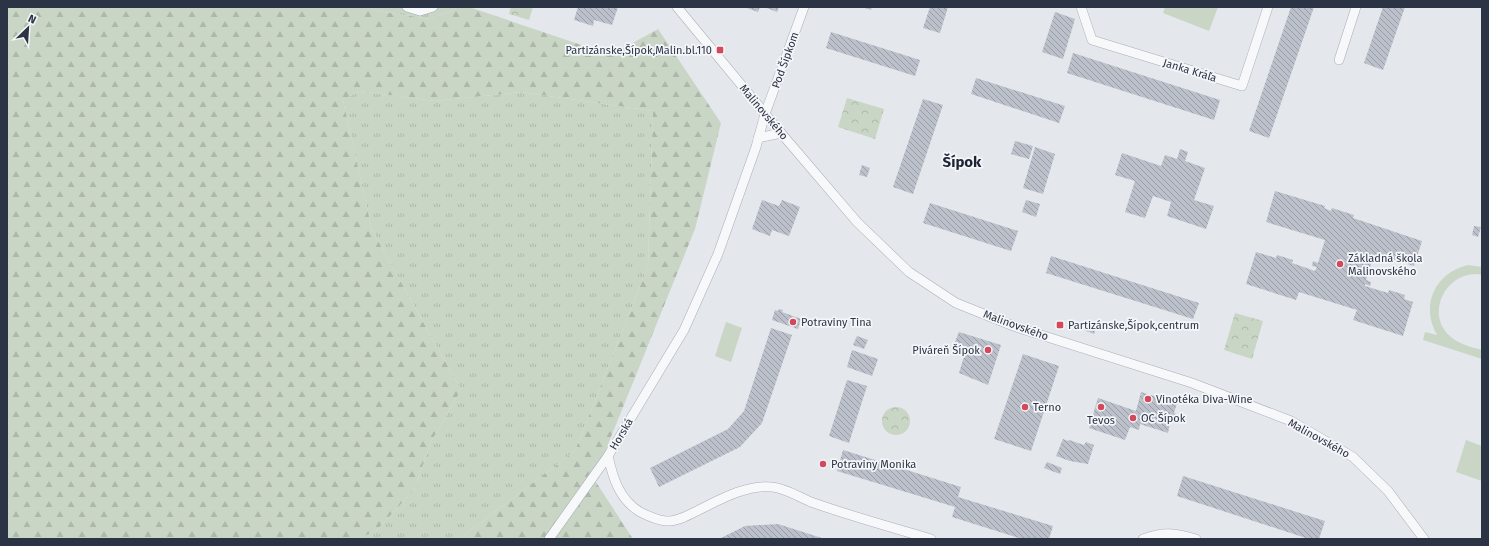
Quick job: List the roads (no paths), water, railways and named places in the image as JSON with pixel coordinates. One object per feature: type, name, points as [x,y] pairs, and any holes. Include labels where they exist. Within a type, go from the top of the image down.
[{"type":"street","points":[[407,7],[420,11],[433,7]]},
{"type":"street","name":"Malinovského","points":[[677,7],[765,114],[857,222],[909,272],[956,302],[1016,327],[1187,382],[1291,421],[1353,457],[1388,491],[1424,539]]},
{"type":"street","name":"Pod Šípkom","points":[[765,114],[804,7]]},
{"type":"street","name":"Janka Kráľa","points":[[1080,7],[1092,40],[1242,86],[1268,7]]},
{"type":"street","points":[[1339,60],[1356,7]]},
{"type":"street","name":"Horská","points":[[765,114],[718,254],[684,330],[608,456],[613,478],[619,491],[635,509],[650,517],[667,521],[682,518],[727,496],[758,487],[770,487],[777,488],[817,504],[931,539]]},
{"type":"street","points":[[758,138],[781,133]]},
{"type":"street","points":[[548,539],[608,456]]},
{"type":"street","points":[[1143,539],[1162,533],[1181,534],[1196,539]]},
{"type":"place","name":"Partizánske,Šípok,Malin.bl.110","points":[[720,50]]},
{"type":"place","name":"Základná škola Malinovského","points":[[1340,264]]},
{"type":"place","name":"Potraviny Tina","points":[[793,322]]},
{"type":"place","name":"Partizánske,Šípok,centrum","points":[[1060,325]]},
{"type":"place","name":"Piváreň Šípok","points":[[988,350]]},
{"type":"place","name":"Vinotéka Diva-Wine","points":[[1148,399]]},
{"type":"place","name":"Terno","points":[[1025,407]]},
{"type":"place","name":"Tevos","points":[[1101,407]]},
{"type":"place","name":"OC Šípok","points":[[1133,418]]},
{"type":"place","name":"Potraviny Monika","points":[[823,464]]},
{"type":"district","name":"Šípok","points":[[962,162]]}]
